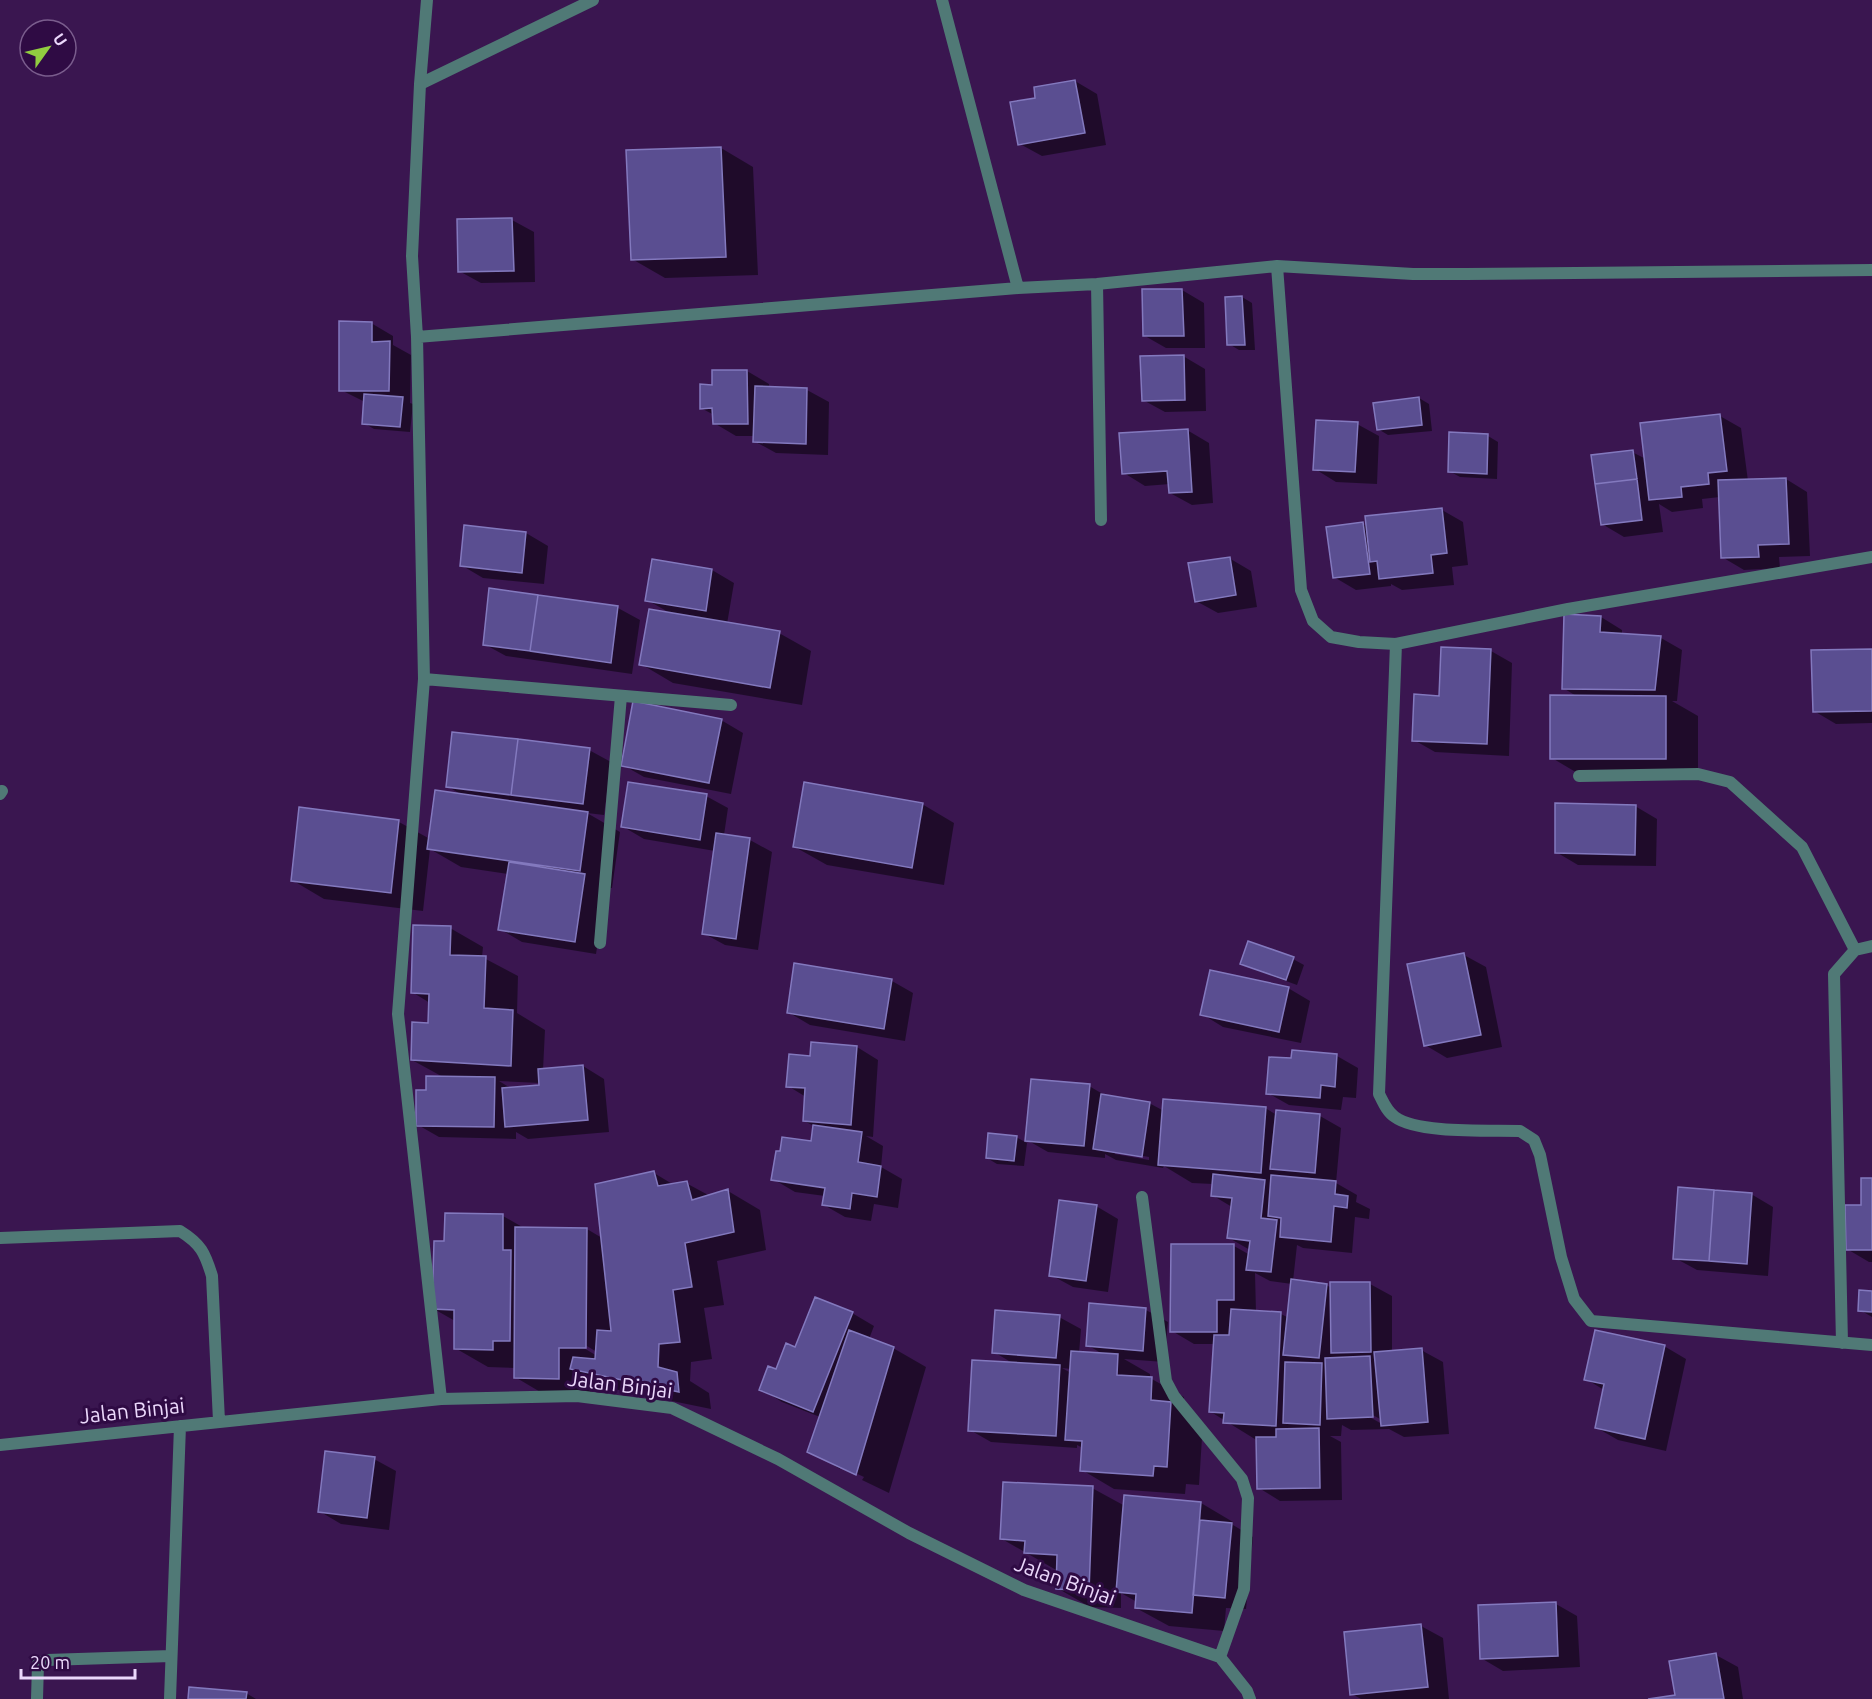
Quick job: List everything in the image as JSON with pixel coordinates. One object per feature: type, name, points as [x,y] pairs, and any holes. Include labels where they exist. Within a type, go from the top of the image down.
[{"type":"street","points":[[427,0],[420,84],[412,256],[417,337],[424,680],[398,1014],[441,1399]]},
{"type":"street","points":[[420,84],[593,0]]},
{"type":"street","points":[[942,0],[1018,288]]},
{"type":"street","points":[[417,337],[1018,288],[1097,284],[1277,266],[1413,274],[1872,270]]},
{"type":"street","points":[[1277,266],[1301,590],[1313,621],[1331,638],[1396,644],[1568,609],[1872,557]]},
{"type":"street","points":[[1097,284],[1101,520]]},
{"type":"street","points":[[1396,644],[1379,1094],[1388,1111],[1395,1118],[1419,1128],[1520,1131],[1534,1140],[1540,1155],[1561,1257],[1574,1299],[1591,1321],[1872,1345]]},
{"type":"street","points":[[424,680],[731,705]]},
{"type":"street","points":[[600,943],[621,696]]},
{"type":"street","points":[[1579,776],[1698,774],[1730,782],[1802,847],[1855,950]]},
{"type":"street","points":[[1842,1343],[1834,974],[1855,950],[1872,946]]},
{"type":"street","points":[[1142,1197],[1166,1381],[1174,1396],[1242,1479],[1248,1498],[1244,1589],[1220,1657],[1247,1691],[1250,1699]]},
{"type":"street","points":[[0,1238],[180,1231],[195,1240],[206,1255],[212,1276],[219,1420]]},
{"type":"street","name":"Jalan Binjai","points":[[0,1444],[441,1399],[577,1396],[672,1408],[778,1459],[909,1533],[1024,1590],[1220,1657]]},
{"type":"street","points":[[170,1699],[180,1426]]},
{"type":"street","points":[[37,1699],[38,1664],[47,1660],[171,1656]]},
{"type":"building","points":[[1075,80],[1085,133],[1018,145],[1010,102],[1035,98],[1034,87]]},
{"type":"building","points":[[721,147],[726,257],[631,260],[626,150]]},
{"type":"building","points":[[512,218],[514,271],[458,272],[457,219]]},
{"type":"building","points":[[1142,289],[1182,289],[1184,336],[1143,336]]},
{"type":"building","points":[[1242,296],[1245,345],[1227,345],[1225,297]]},
{"type":"building","points":[[339,321],[372,322],[372,342],[390,341],[389,391],[339,391]]},
{"type":"building","points":[[1184,355],[1185,400],[1142,401],[1140,356]]},
{"type":"building","points":[[712,370],[747,370],[748,424],[713,424],[712,408],[700,409],[700,384],[712,385]]},
{"type":"building","points":[[755,386],[807,388],[806,444],[753,442]]},
{"type":"building","points":[[364,394],[403,397],[400,427],[362,424]]},
{"type":"building","points":[[1419,397],[1422,425],[1377,430],[1373,403]]},
{"type":"building","points":[[1720,414],[1727,471],[1708,473],[1709,484],[1681,487],[1682,497],[1649,500],[1640,423]]},
{"type":"building","points":[[1316,420],[1358,422],[1355,472],[1313,470]]},
{"type":"building","points":[[1188,429],[1192,492],[1169,493],[1167,471],[1122,474],[1119,433]]},
{"type":"building","points":[[1449,432],[1488,434],[1487,474],[1448,472]]},
{"type":"building","points":[[1633,450],[1637,479],[1595,484],[1591,455]]},
{"type":"building","points":[[1786,478],[1789,544],[1758,545],[1759,557],[1721,558],[1718,480]]},
{"type":"building","points":[[1637,479],[1642,520],[1601,525],[1595,484]]},
{"type":"building","points":[[1442,508],[1447,553],[1431,555],[1433,573],[1379,579],[1377,561],[1370,562],[1365,516]]},
{"type":"building","points":[[1363,522],[1370,574],[1333,578],[1326,527]]},
{"type":"building","points":[[464,525],[526,532],[522,573],[460,566]]},
{"type":"building","points":[[1230,557],[1236,595],[1195,602],[1188,563]]},
{"type":"building","points":[[652,559],[712,569],[706,611],[645,601]]},
{"type":"building","points":[[489,588],[538,595],[530,651],[483,645]]},
{"type":"building","points":[[538,595],[618,606],[611,663],[530,651]]},
{"type":"building","points":[[649,609],[780,631],[770,688],[639,665]]},
{"type":"building","points":[[1564,614],[1601,616],[1600,632],[1661,636],[1655,690],[1562,689]]},
{"type":"building","points":[[1441,647],[1491,649],[1487,744],[1412,741],[1414,694],[1439,696]]},
{"type":"building","points":[[1872,649],[1872,711],[1813,712],[1811,650]]},
{"type":"building","points":[[1550,695],[1666,696],[1666,759],[1550,759]]},
{"type":"building","points":[[633,701],[722,719],[709,783],[621,766]]},
{"type":"building","points":[[452,732],[518,739],[511,795],[446,787]]},
{"type":"building","points":[[518,739],[590,748],[583,804],[511,795]]},
{"type":"building","points":[[628,782],[707,794],[700,840],[621,827]]},
{"type":"building","points":[[804,782],[923,803],[912,868],[793,847]]},
{"type":"building","points":[[435,790],[588,812],[580,871],[427,849]]},
{"type":"building","points":[[1555,803],[1636,805],[1635,855],[1555,853]]},
{"type":"building","points":[[299,807],[399,820],[391,893],[291,881]]},
{"type":"building","points":[[716,833],[750,838],[736,939],[702,934]]},
{"type":"building","points":[[509,862],[585,874],[575,942],[498,930]]},
{"type":"building","points":[[413,925],[451,926],[450,955],[486,956],[484,1008],[513,1010],[511,1066],[411,1060],[412,1022],[428,1023],[429,994],[411,993]]},
{"type":"building","points":[[1248,941],[1294,957],[1286,980],[1240,964]]},
{"type":"building","points":[[1464,953],[1481,1035],[1424,1046],[1407,964]]},
{"type":"building","points":[[794,963],[892,979],[884,1029],[787,1013]]},
{"type":"building","points":[[1210,970],[1289,987],[1279,1032],[1200,1015]]},
{"type":"building","points":[[811,1042],[857,1046],[851,1125],[803,1121],[805,1088],[786,1087],[789,1054],[810,1056]]},
{"type":"building","points":[[1292,1050],[1337,1054],[1335,1087],[1321,1085],[1320,1098],[1266,1094],[1269,1057],[1291,1058]]},
{"type":"building","points":[[583,1065],[588,1120],[505,1127],[502,1088],[539,1085],[538,1069]]},
{"type":"building","points":[[426,1076],[495,1077],[494,1127],[416,1126],[416,1090],[426,1090]]},
{"type":"building","points":[[1031,1079],[1090,1084],[1084,1146],[1025,1141]]},
{"type":"building","points":[[1101,1094],[1150,1102],[1142,1157],[1093,1149]]},
{"type":"building","points":[[1163,1099],[1266,1107],[1261,1173],[1158,1165]]},
{"type":"building","points":[[1276,1110],[1320,1114],[1315,1173],[1270,1169]]},
{"type":"building","points":[[813,1125],[862,1132],[858,1162],[881,1166],[877,1197],[852,1193],[850,1209],[822,1205],[825,1188],[771,1180],[776,1151],[780,1151],[782,1137],[811,1141]]},
{"type":"building","points":[[988,1133],[1017,1136],[1014,1161],[986,1158]]},
{"type":"building","points":[[654,1171],[658,1186],[687,1181],[692,1200],[728,1189],[734,1232],[685,1243],[692,1287],[673,1290],[680,1342],[659,1344],[658,1367],[677,1372],[679,1392],[570,1369],[573,1357],[595,1359],[597,1330],[611,1331],[595,1184]]},
{"type":"building","points":[[1213,1174],[1265,1180],[1261,1218],[1277,1220],[1271,1272],[1246,1270],[1250,1241],[1227,1238],[1232,1198],[1211,1196]]},
{"type":"building","points":[[1271,1175],[1336,1181],[1335,1194],[1348,1196],[1347,1208],[1334,1206],[1331,1242],[1280,1237],[1281,1218],[1268,1216]]},
{"type":"building","points":[[1861,1178],[1872,1178],[1872,1250],[1846,1250],[1845,1205],[1861,1205]]},
{"type":"building","points":[[1678,1187],[1714,1190],[1709,1261],[1673,1259]]},
{"type":"building","points":[[1714,1190],[1752,1193],[1747,1264],[1709,1261]]},
{"type":"building","points":[[1059,1200],[1097,1205],[1086,1281],[1049,1276]]},
{"type":"building","points":[[445,1213],[503,1214],[503,1250],[511,1250],[510,1341],[493,1341],[493,1350],[454,1349],[454,1310],[432,1309],[434,1241],[444,1241]]},
{"type":"building","points":[[515,1227],[587,1228],[586,1348],[559,1348],[559,1379],[514,1378]]},
{"type":"building","points":[[1171,1244],[1234,1244],[1234,1300],[1217,1300],[1217,1332],[1170,1332]]},
{"type":"building","points":[[1291,1279],[1327,1284],[1319,1358],[1283,1355]]},
{"type":"building","points":[[1330,1282],[1370,1282],[1371,1352],[1331,1353]]},
{"type":"building","points":[[1859,1290],[1872,1291],[1872,1312],[1858,1311]]},
{"type":"building","points":[[815,1297],[853,1312],[813,1412],[759,1390],[768,1366],[776,1369],[786,1343],[795,1347]]},
{"type":"building","points":[[1089,1303],[1146,1308],[1143,1351],[1086,1346]]},
{"type":"building","points":[[1231,1309],[1281,1312],[1276,1426],[1223,1423],[1224,1413],[1209,1412],[1214,1335],[1229,1335]]},
{"type":"building","points":[[995,1310],[1060,1315],[1056,1358],[992,1353]]},
{"type":"building","points":[[849,1330],[894,1347],[856,1475],[807,1452]]},
{"type":"building","points":[[1595,1330],[1665,1345],[1645,1439],[1595,1428],[1604,1384],[1584,1380]]},
{"type":"building","points":[[1422,1348],[1428,1422],[1381,1426],[1374,1352]]},
{"type":"building","points":[[1071,1351],[1118,1354],[1117,1375],[1152,1377],[1151,1400],[1171,1402],[1167,1467],[1154,1466],[1153,1476],[1080,1471],[1082,1441],[1065,1440]]},
{"type":"building","points":[[1370,1356],[1373,1417],[1327,1419],[1325,1358]]},
{"type":"building","points":[[972,1360],[1060,1365],[1056,1436],[968,1431]]},
{"type":"building","points":[[1285,1362],[1322,1363],[1320,1425],[1283,1423]]},
{"type":"building","points":[[1319,1428],[1320,1488],[1257,1489],[1256,1437],[1276,1437],[1276,1429]]},
{"type":"building","points":[[325,1451],[375,1457],[367,1518],[318,1512]]},
{"type":"building","points":[[1003,1482],[1093,1486],[1089,1591],[1056,1589],[1057,1555],[1024,1553],[1025,1541],[1000,1539]]},
{"type":"building","points":[[1124,1495],[1201,1502],[1192,1613],[1135,1608],[1136,1594],[1116,1592]]},
{"type":"building","points":[[1200,1520],[1232,1523],[1225,1598],[1193,1595]]},
{"type":"building","points":[[1556,1602],[1558,1656],[1480,1659],[1478,1605]]},
{"type":"building","points":[[1421,1624],[1428,1687],[1350,1695],[1344,1632]]},
{"type":"building","points":[[1716,1653],[1724,1699],[1648,1699],[1675,1695],[1669,1661]]},
{"type":"building","points":[[189,1687],[247,1692],[246,1699],[188,1699]]}]
